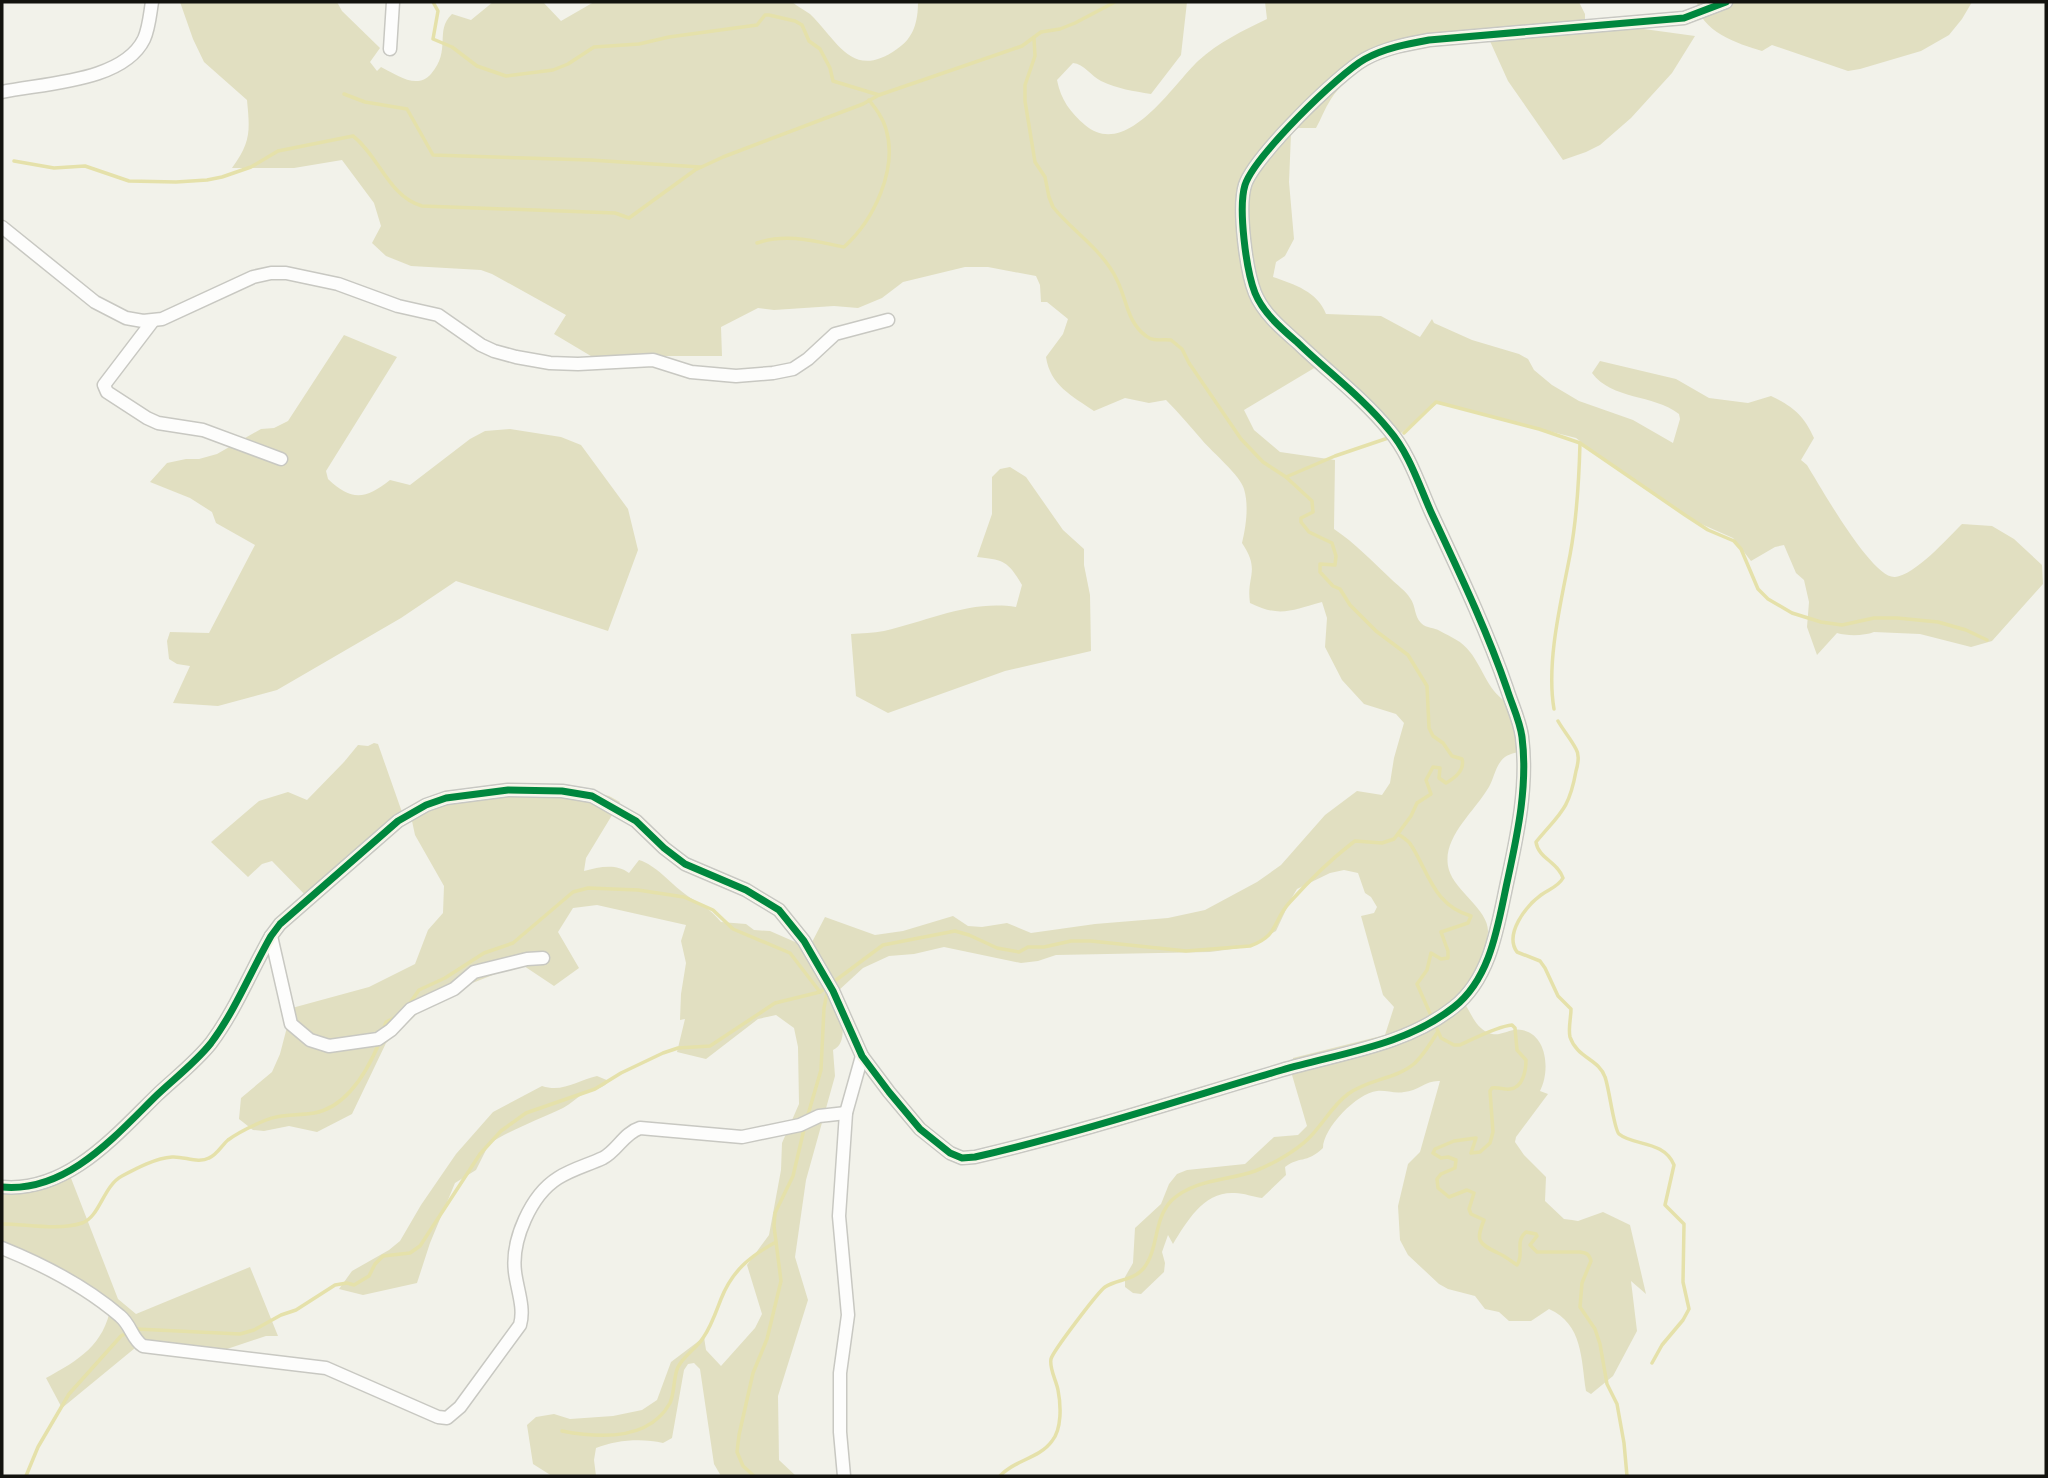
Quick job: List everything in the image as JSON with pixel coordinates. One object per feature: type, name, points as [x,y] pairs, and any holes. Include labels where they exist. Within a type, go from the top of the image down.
[{"type":"street","points":[[2,92],[98,74],[125,61],[143,39],[152,2]]},
{"type":"street","points":[[390,49],[393,2]]},
{"type":"street","points":[[2,1188],[29,1186],[61,1175],[85,1161],[110,1140],[211,1043],[271,936],[291,913],[398,821],[446,798],[494,790],[562,791],[592,796],[636,821],[685,864],[746,890],[779,910],[799,935],[833,991],[862,1056],[920,1129],[950,1153],[962,1157],[975,1157],[1056,1139],[1288,1068],[1357,1052],[1414,1031],[1457,1005],[1471,990],[1488,960],[1506,888],[1522,802],[1524,757],[1521,732],[1490,639],[1401,447],[1373,413],[1279,326],[1256,296],[1251,280],[1242,208],[1246,181],[1269,149],[1345,74],[1369,57],[1390,48],[1429,40],[1684,18],[1726,2]]},
{"type":"street","points":[[2,227],[101,305],[126,317],[152,321],[190,307],[239,282],[271,273],[286,273],[338,284],[398,306],[438,314],[481,345],[494,351],[550,363],[653,360],[691,372],[743,376],[793,369],[835,334],[888,320]]},
{"type":"street","points":[[152,321],[104,386],[107,392],[158,423],[203,430],[281,459]]},
{"type":"street","points":[[271,936],[291,1024],[310,1040],[329,1046],[378,1039],[411,1009],[454,989],[474,972],[527,959],[543,958]]},
{"type":"street","points":[[844,1476],[840,1432],[840,1373],[848,1315],[839,1216],[846,1113],[862,1056]]},
{"type":"street","points":[[2,1248],[81,1286],[121,1317],[135,1339],[143,1346],[326,1368],[438,1417],[447,1418],[460,1407],[520,1325],[522,1315],[514,1267],[517,1238],[523,1220],[555,1180],[606,1156],[630,1133],[640,1128],[742,1137],[800,1125],[819,1116],[846,1113]]},
{"type":"shaded area","points":[[180,2],[337,2],[342,11],[380,48],[370,62],[377,71],[381,67],[400,77],[420,81],[431,74],[441,57],[444,27],[452,14],[471,20],[493,2],[543,2],[561,21],[594,2],[792,2],[810,14],[847,54],[868,61],[881,58],[903,45],[916,22],[918,2],[1187,2],[1181,55],[1151,94],[1107,84],[1073,63],[1057,80],[1061,94],[1071,110],[1085,125],[1101,133],[1116,133],[1132,127],[1147,116],[1206,54],[1231,37],[1267,19],[1265,2],[1579,2],[1585,14],[1585,30],[1622,26],[1695,36],[1672,73],[1631,118],[1600,145],[1563,160],[1508,81],[1489,39],[1423,46],[1402,51],[1362,69],[1331,99],[1316,128],[1298,128],[1291,134],[1289,182],[1294,239],[1285,256],[1276,262],[1273,277],[1311,294],[1326,314],[1381,316],[1420,337],[1432,319],[1434,323],[1472,340],[1519,354],[1528,359],[1534,370],[1552,385],[1579,401],[1633,420],[1673,443],[1679,414],[1657,403],[1621,393],[1600,382],[1592,373],[1600,361],[1676,379],[1709,398],[1748,403],[1771,396],[1779,400],[1802,418],[1814,438],[1801,460],[1807,465],[1860,548],[1885,574],[1895,577],[1912,570],[1962,524],[1992,526],[2014,539],[2042,565],[2043,584],[1992,641],[1971,647],[1920,634],[1837,633],[1817,655],[1807,627],[1809,602],[1804,580],[1796,573],[1784,545],[1775,547],[1751,561],[1733,538],[1699,523],[1612,466],[1576,438],[1438,403],[1401,433],[1367,397],[1326,361],[1244,410],[1254,430],[1280,452],[1335,460],[1334,529],[1406,593],[1421,623],[1452,637],[1467,648],[1491,687],[1509,703],[1519,752],[1507,756],[1499,764],[1489,787],[1459,827],[1447,859],[1452,878],[1478,908],[1487,924],[1488,932],[1482,960],[1465,1004],[1485,1031],[1497,1034],[1522,1030],[1531,1033],[1542,1046],[1546,1065],[1540,1091],[1548,1094],[1515,1142],[1546,1177],[1545,1201],[1564,1219],[1578,1221],[1603,1212],[1630,1225],[1646,1294],[1631,1281],[1637,1331],[1613,1376],[1591,1394],[1586,1391],[1581,1355],[1574,1333],[1560,1316],[1549,1309],[1531,1321],[1509,1321],[1499,1312],[1485,1309],[1475,1296],[1439,1284],[1408,1255],[1400,1240],[1398,1206],[1408,1164],[1420,1152],[1440,1081],[1430,1082],[1409,1091],[1377,1091],[1360,1098],[1335,1122],[1324,1140],[1323,1148],[1312,1156],[1285,1167],[1286,1175],[1262,1198],[1238,1193],[1224,1194],[1205,1202],[1173,1244],[1168,1235],[1162,1252],[1164,1272],[1141,1294],[1133,1293],[1125,1287],[1125,1277],[1133,1263],[1135,1228],[1161,1204],[1169,1184],[1177,1174],[1187,1170],[1245,1164],[1274,1137],[1298,1135],[1307,1126],[1292,1075],[1293,1058],[1385,1035],[1394,1007],[1383,995],[1361,916],[1374,913],[1377,907],[1365,893],[1358,873],[1344,870],[1330,873],[1297,889],[1276,931],[1247,947],[1210,952],[1056,955],[1021,963],[944,947],[889,956],[863,968],[838,991],[842,1040],[833,1050],[835,1076],[806,1180],[795,1257],[808,1300],[778,1396],[779,1460],[796,1476],[721,1476],[714,1464],[700,1369],[694,1363],[688,1364],[684,1370],[672,1438],[663,1443],[629,1441],[596,1448],[596,1476],[552,1476],[533,1464],[527,1425],[536,1417],[554,1414],[570,1419],[613,1416],[642,1410],[657,1400],[671,1362],[704,1337],[706,1350],[721,1366],[755,1328],[762,1314],[747,1265],[769,1235],[781,1170],[782,1143],[799,1104],[798,1047],[794,1028],[776,1015],[758,1019],[706,1059],[677,1052],[685,1019],[680,1020],[686,963],[681,941],[686,925],[597,905],[573,908],[558,932],[579,968],[554,986],[521,964],[434,998],[386,1043],[352,1114],[317,1132],[289,1126],[264,1131],[253,1130],[239,1119],[241,1098],[272,1072],[280,1054],[292,1008],[369,987],[415,964],[428,930],[443,913],[444,886],[415,835],[412,821],[419,813],[449,800],[576,788],[609,796],[620,802],[586,858],[584,871],[613,867],[629,873],[639,860],[645,862],[708,909],[721,922],[746,924],[754,930],[770,931],[802,945],[810,946],[825,917],[875,935],[903,931],[953,916],[968,926],[1007,923],[1031,933],[1168,918],[1205,910],[1257,882],[1281,865],[1325,815],[1357,791],[1382,795],[1390,783],[1404,723],[1396,714],[1364,704],[1342,680],[1325,647],[1327,618],[1322,602],[1286,611],[1260,608],[1250,603],[1252,567],[1242,543],[1246,502],[1242,484],[1166,400],[1149,403],[1125,398],[1094,411],[1070,395],[1057,382],[1048,367],[1046,357],[1063,334],[1068,319],[1047,302],[1041,302],[1040,285],[1036,276],[988,267],[965,267],[903,282],[882,298],[858,308],[758,308],[721,327],[722,356],[658,356],[606,365],[554,334],[566,315],[492,274],[481,270],[411,266],[386,256],[372,243],[381,226],[374,203],[342,160],[294,168],[232,168],[243,151],[248,136],[247,100],[204,62]]},
{"type":"shaded area","points":[[1697,2],[1972,2],[1949,35],[1921,51],[1848,71],[1772,45],[1762,51],[1731,40],[1705,21]]},
{"type":"shaded area","points":[[344,335],[397,357],[326,471],[328,479],[344,492],[359,495],[374,491],[390,480],[410,485],[470,439],[485,431],[510,429],[561,437],[581,445],[628,509],[638,550],[608,631],[456,581],[401,618],[277,690],[218,706],[173,703],[190,666],[177,664],[169,659],[167,641],[170,632],[209,633],[255,545],[216,523],[212,512],[190,498],[150,482],[167,463],[217,454],[261,429],[274,428],[288,421]]},
{"type":"shaded area","points":[[1010,467],[1026,477],[1063,530],[1084,549],[1090,595],[1091,651],[1005,671],[888,713],[856,696],[851,634],[884,631],[982,606],[1016,607],[1022,585],[1013,571],[999,561],[977,557],[992,514],[992,477],[1000,469]]},
{"type":"shaded area","points":[[378,744],[403,815],[312,902],[272,861],[262,864],[248,877],[211,842],[259,801],[288,792],[307,800],[358,745],[368,746]]},
{"type":"shaded area","points":[[597,1076],[609,1081],[563,1108],[489,1144],[476,1170],[455,1183],[417,1283],[363,1295],[339,1289],[352,1271],[400,1241],[456,1154],[493,1112],[542,1086],[564,1087]]},
{"type":"shaded area","points":[[69,1173],[118,1299],[136,1314],[250,1267],[278,1336],[266,1336],[224,1350],[135,1348],[62,1408],[46,1378],[88,1350],[103,1331],[111,1306],[2,1244],[2,1186]]},
{"type":"waterway","points":[[433,2],[438,11],[433,39],[452,47],[477,66],[506,76],[553,70],[568,64],[594,47],[639,44],[669,37],[757,25],[765,15],[769,15],[802,25],[809,41],[820,49],[830,68],[833,81],[879,95]]},
{"type":"waterway","points":[[14,161],[54,168],[85,166],[129,181],[207,180],[251,167],[278,151],[353,136],[401,194],[422,206],[615,213],[629,218],[695,170],[723,157],[863,104],[879,95],[1022,46],[1041,32],[1075,23],[1115,2]]},
{"type":"waterway","points":[[136,1329],[240,1334],[296,1310],[335,1285],[354,1285],[369,1276],[383,1256],[410,1253],[420,1246],[480,1154],[501,1131],[526,1113],[595,1089],[663,1053],[678,1048],[710,1046],[775,1003],[820,992],[883,945],[955,931],[997,948],[1019,952],[1028,947],[1044,947],[1071,941],[1186,951],[1250,946],[1260,942],[1271,932],[1284,909],[1297,894],[1355,841],[1382,843],[1394,839],[1417,803],[1431,794],[1426,780],[1433,767],[1440,768],[1439,778],[1446,783],[1458,773],[1462,767],[1462,759],[1452,756],[1443,743],[1433,736],[1429,728],[1427,686],[1408,655],[1376,631],[1350,605],[1340,589],[1333,586],[1320,572],[1320,564],[1335,565],[1336,556],[1332,543],[1309,532],[1301,522],[1301,518],[1313,512],[1312,501],[1286,477],[1263,462],[1241,439],[1182,349],[1171,340],[1152,339],[1140,330],[1131,317],[1120,288],[1104,259],[1053,207],[1045,177],[1035,162],[1025,101],[1025,85],[1035,56],[1034,38]]},
{"type":"waterway","points":[[344,94],[365,102],[407,109],[433,155],[700,167]]},
{"type":"waterway","points":[[757,243],[789,238],[844,247],[855,236],[881,193],[889,161],[885,125],[869,100]]},
{"type":"waterway","points":[[1404,433],[1436,402],[1539,429],[1580,443],[1708,530],[1734,541],[1741,549],[1758,589],[1768,599],[1792,613],[1842,625],[1874,618],[1938,622],[1966,630],[1987,640]]},
{"type":"waterway","points":[[1286,477],[1335,456],[1391,437]]},
{"type":"waterway","points":[[1554,709],[1553,652],[1574,527],[1580,443]]},
{"type":"waterway","points":[[1558,721],[1577,751],[1577,765],[1567,803],[1536,842],[1540,852],[1557,868],[1563,878],[1523,913],[1515,929],[1514,945],[1517,952],[1540,961],[1558,996],[1571,1009],[1570,1037],[1578,1050],[1602,1071],[1619,1134],[1656,1147],[1663,1151],[1674,1165],[1665,1205],[1684,1224],[1683,1282],[1689,1309],[1652,1363]]},
{"type":"waterway","points":[[1398,834],[1411,845],[1441,897],[1449,905],[1471,916],[1468,923],[1441,932],[1448,958],[1441,959],[1431,953],[1427,970],[1417,984],[1441,1038],[1460,1045],[1493,1030],[1512,1025],[1515,1028],[1517,1050],[1526,1060],[1518,1085],[1508,1089],[1492,1088],[1490,1091],[1493,1132],[1490,1143],[1480,1152],[1471,1153],[1476,1138],[1454,1141],[1435,1149],[1433,1153],[1441,1158],[1456,1160],[1455,1168],[1441,1174],[1437,1179],[1438,1188],[1449,1197],[1467,1190],[1474,1193],[1469,1209],[1471,1214],[1484,1220],[1480,1240],[1517,1265],[1522,1236],[1526,1232],[1536,1234],[1530,1245],[1537,1252],[1580,1252],[1588,1255],[1591,1261],[1582,1283],[1580,1307],[1595,1329],[1607,1384],[1617,1404],[1627,1476]]},
{"type":"waterway","points":[[407,1007],[419,990],[445,978],[484,953],[513,943],[573,892],[588,888],[638,890],[684,897],[713,910],[733,929],[790,953],[820,992]]},
{"type":"waterway","points":[[807,1118],[821,1070],[824,1008],[828,988]]},
{"type":"waterway","points":[[383,1031],[386,1022],[396,1017]]},
{"type":"waterway","points":[[1000,1476],[1012,1466],[1040,1452],[1052,1441],[1059,1424],[1060,1403],[1051,1359],[1076,1322],[1105,1287],[1134,1276],[1143,1269],[1152,1253],[1161,1217],[1171,1201],[1200,1184],[1255,1171],[1277,1161],[1309,1138],[1348,1094],[1415,1063],[1437,1033]]},
{"type":"waterway","points":[[2,1224],[52,1227],[82,1223],[93,1215],[116,1181],[140,1167],[172,1157],[205,1160],[212,1157],[232,1137],[266,1120],[326,1109],[337,1103],[355,1086],[380,1041]]},
{"type":"waterway","points":[[754,1476],[743,1466],[737,1452],[739,1435],[753,1373],[767,1339],[781,1281],[774,1226],[775,1213],[793,1176],[805,1125]]},
{"type":"waterway","points":[[562,1431],[591,1435],[622,1434],[649,1424],[661,1415],[672,1399],[678,1367],[706,1334],[725,1289],[736,1272],[776,1242]]},
{"type":"waterway","points":[[26,1476],[38,1447],[69,1394],[121,1336],[129,1332]]},
{"type":"cycle path","points":[[2,1187],[26,1186],[48,1181],[69,1171],[107,1144],[211,1043],[280,924],[398,821],[426,805],[446,798],[508,790],[562,791],[592,796],[636,821],[685,864],[746,890],[779,910],[804,941],[833,991],[862,1056],[920,1129],[950,1153],[962,1158],[1052,1137],[1371,1047],[1415,1031],[1454,1007],[1477,981],[1492,948],[1501,913],[1521,808],[1524,755],[1518,719],[1481,621],[1402,449],[1368,407],[1279,326],[1258,300],[1244,239],[1242,208],[1245,185],[1264,156],[1318,98],[1352,68],[1380,52],[1429,40],[1684,18],[1726,2]]}]
